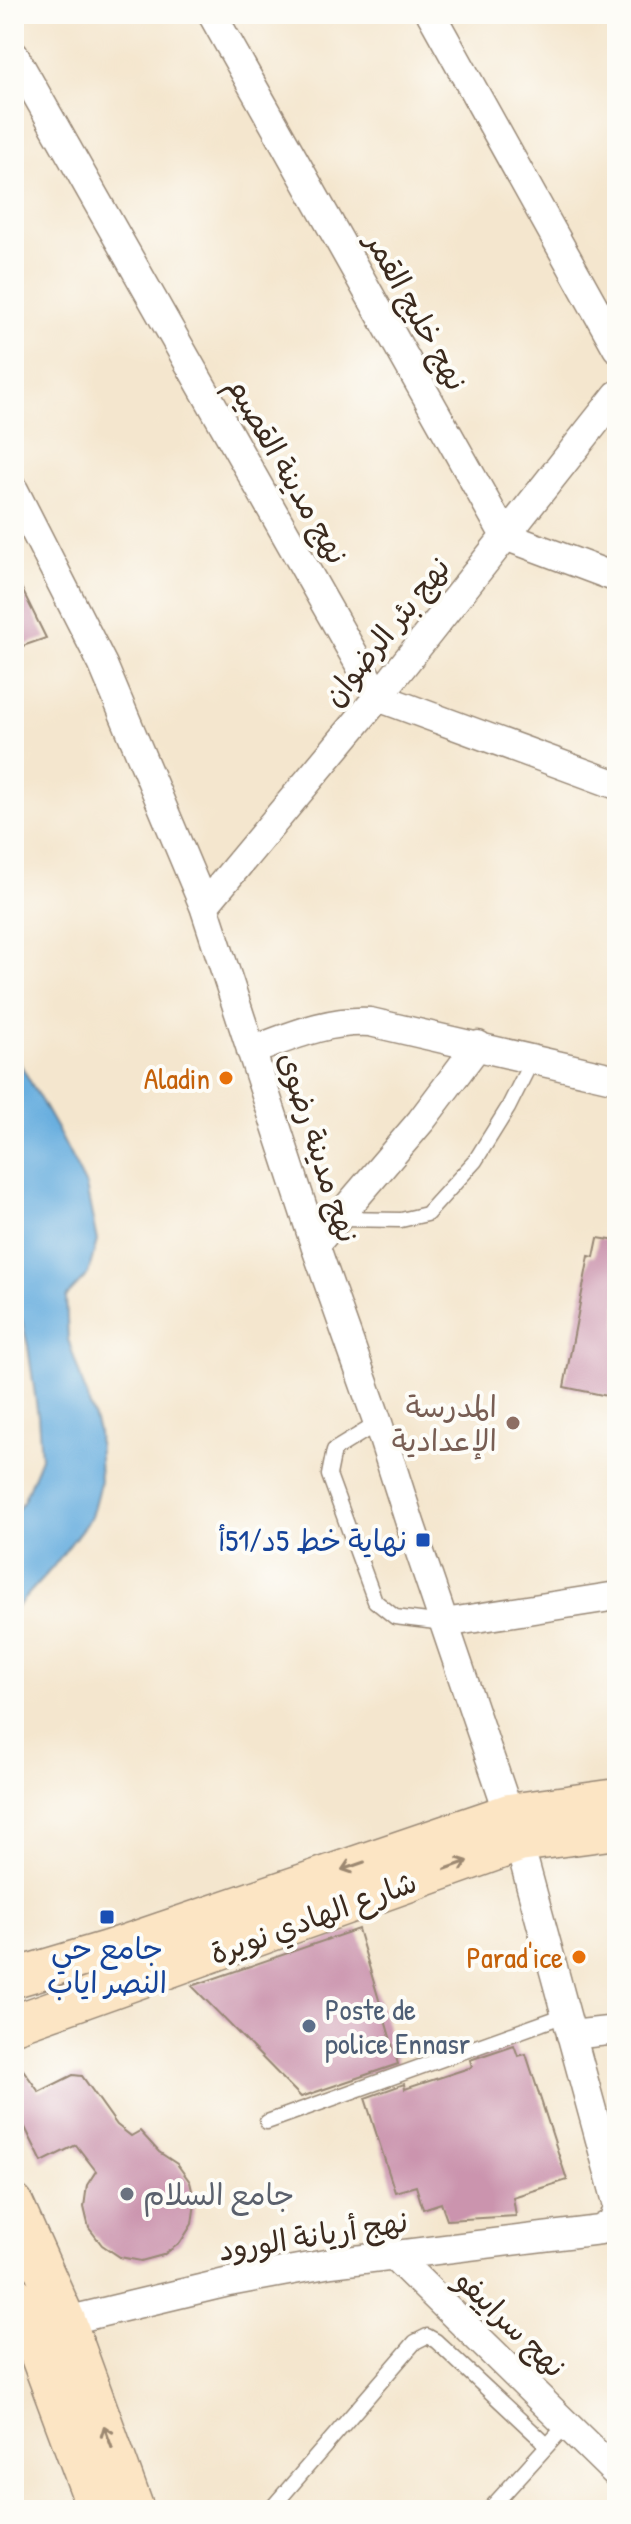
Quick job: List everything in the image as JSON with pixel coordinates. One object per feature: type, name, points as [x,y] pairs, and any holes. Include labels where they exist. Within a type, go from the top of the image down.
[{"type":"main road","name":"شارع الهادي نويرة","points":[[14,2024],[121,1966],[514,1828],[617,1798]]},
{"type":"main road","name":"شارع الهادي نويرة","points":[[514,1828],[617,1830]]},
{"type":"main road","name":"شارع الهادي نويرة","points":[[14,1978],[121,1966]]},
{"type":"main road","points":[[14,2204],[37,2328],[97,2510]]},
{"type":"main road","points":[[14,2295],[37,2328],[135,2510]]},
{"type":"street","name":"نهج خليج القمر","points":[[212,14],[505,536]]},
{"type":"street","points":[[431,14],[617,348]]},
{"type":"street","name":"نهج مدينة القصيم","points":[[14,55],[378,697]]},
{"type":"street","name":"نهج بئر الرضوان","points":[[204,906],[378,697],[617,395]]},
{"type":"street","name":"نهج مدينة رضوى","points":[[14,490],[103,665],[204,906],[315,1245],[514,1828]]},
{"type":"street","points":[[505,536],[617,578]]},
{"type":"street","points":[[378,697],[617,785]]},
{"type":"street","points":[[251,1051],[324,1025],[348,1021],[370,1022],[617,1079]]},
{"type":"street","points":[[315,1245],[421,1121],[478,1045]]},
{"type":"street","points":[[444,1623],[617,1596]]},
{"type":"street","name":"نهج أريانة الورود","points":[[37,2328],[229,2282],[331,2263],[600,2230],[615,2216],[568,2025],[514,1828]]},
{"type":"street","points":[[568,2025],[617,2030]]},
{"type":"street","name":"نهج سراييفو","points":[[392,2254],[617,2474]]},
{"type":"lane","points":[[338,1219],[401,1220],[427,1214],[475,1161],[508,1108],[533,1058]]},
{"type":"lane","points":[[378,1423],[334,1450],[329,1475],[375,1601],[395,1617],[444,1623]]},
{"type":"lane","points":[[267,2122],[568,2025]]},
{"type":"lane","points":[[270,2510],[415,2342],[427,2336],[547,2445]]},
{"type":"lane","points":[[489,2510],[567,2424]]},
{"type":"water","points":[[14,1053],[86,1186],[97,1241],[88,1274],[66,1297],[68,1339],[98,1431],[100,1483],[91,1517],[52,1568],[14,1610],[14,1515],[23,1502],[41,1458],[28,1346],[14,1289]]},
{"type":"building","points":[[14,573],[46,638],[14,649]]},
{"type":"building","points":[[598,1238],[617,1241],[617,1398],[564,1387],[589,1256],[594,1257]]},
{"type":"building","name":"Poste de police Ennasr","points":[[358,1929],[398,2064],[301,2097],[192,1986]]},
{"type":"building","points":[[514,2045],[518,2056],[526,2054],[567,2180],[513,2197],[516,2216],[447,2220],[441,2203],[423,2209],[416,2186],[395,2192],[365,2098],[404,2084],[405,2089],[472,2067],[470,2060]]},
{"type":"building","points":[[14,2057],[39,2092],[73,2075],[82,2076],[117,2125],[131,2136],[140,2131],[159,2152],[177,2164],[190,2182],[195,2203],[192,2224],[180,2243],[163,2255],[141,2261],[120,2257],[102,2245],[89,2228],[84,2207],[87,2185],[96,2171],[76,2145],[42,2162],[14,2105]]},
{"type":"place","name":"Aladin","points":[[226,1078]]},
{"type":"place","name":"المدرسة الإعدادية","points":[[513,1423]]},
{"type":"place","name":"نهاية خط 5د/51أ","points":[[423,1540]]},
{"type":"place","name":"جامع حي النصر اياب","points":[[107,1917]]},
{"type":"place","name":"Parad'ice","points":[[579,1957]]},
{"type":"place","name":"Poste de police Ennasr","points":[[309,2026]]},
{"type":"place","name":"جامع السلام","points":[[127,2194]]}]
